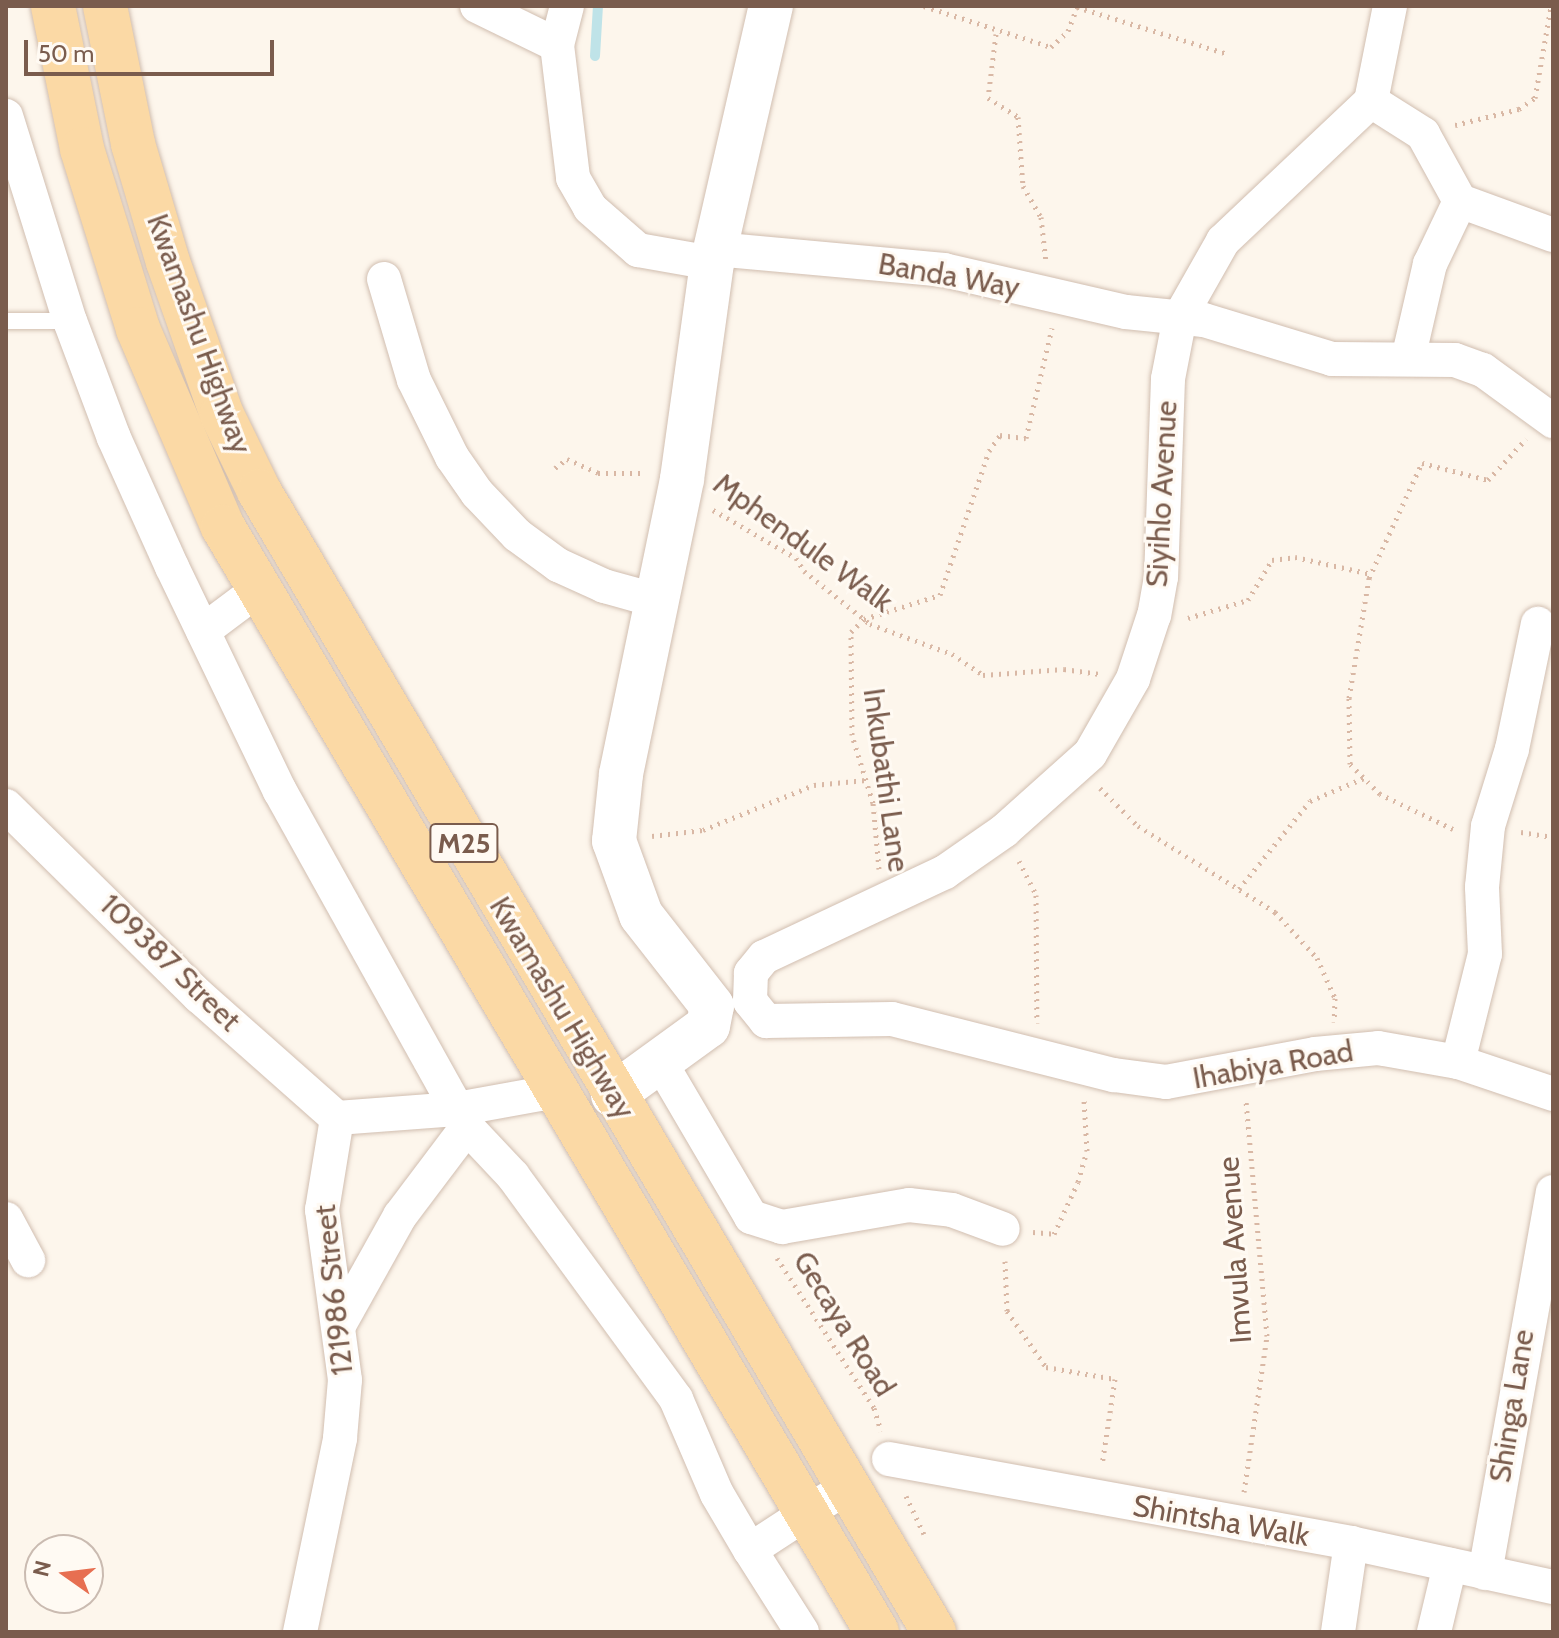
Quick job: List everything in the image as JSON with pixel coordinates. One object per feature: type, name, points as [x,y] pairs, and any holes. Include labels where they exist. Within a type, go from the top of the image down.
[{"type":"main road","name":"Kwamashu Highway","points":[[53,6],[82,149],[138,329],[190,455],[259,589],[877,1632]]},
{"type":"main road","name":"Kwamashu Highway","points":[[105,6],[133,144],[222,415],[309,581],[845,1488],[934,1632]]},
{"type":"street","points":[[477,6],[557,45]]},
{"type":"street","name":"Banda Way","points":[[567,6],[557,45],[565,144],[573,178],[590,208],[638,250],[944,270],[1126,312],[1180,317],[1257,332],[1332,359],[1468,363],[1502,382],[1549,420]]},
{"type":"street","points":[[613,1095],[708,1026],[712,1006],[641,915],[614,841],[654,600],[682,479],[714,256],[771,6]]},
{"type":"street","points":[[1390,6],[1371,101],[1423,134],[1460,201],[1553,235]]},
{"type":"street","name":"Siyihlo Avenue","points":[[750,1001],[751,973],[764,957],[880,906],[945,872],[1004,831],[1090,754],[1133,679],[1154,615],[1161,577],[1168,379],[1180,317],[1223,241],[1371,101]]},
{"type":"street","points":[[6,116],[70,321],[114,438],[280,791],[462,1118],[513,1176],[676,1399],[721,1503],[802,1632]]},
{"type":"street","points":[[1408,359],[1420,293],[1460,201]]},
{"type":"street","points":[[384,279],[419,390],[477,493],[517,535],[558,565],[604,586],[654,600]]},
{"type":"street","points":[[203,631],[259,589]]},
{"type":"street","points":[[1458,1062],[1485,954],[1482,887],[1488,826],[1512,749],[1538,624]]},
{"type":"street","name":"109387 Street","points":[[6,806],[199,996],[337,1118]]},
{"type":"street","name":"Ihabiya Road","points":[[750,1001],[766,1021],[892,1019],[948,1029],[1038,1057],[1166,1082],[1315,1054],[1378,1048],[1458,1062],[1553,1094]]},
{"type":"street","points":[[659,1060],[751,1217],[782,1227],[909,1205],[952,1210],[1003,1229]]},
{"type":"street","points":[[337,1118],[462,1118],[556,1091]]},
{"type":"street","name":"121986 Street","points":[[300,1632],[340,1438],[345,1380],[322,1210],[337,1118]]},
{"type":"street","points":[[339,1325],[400,1216],[462,1118]]},
{"type":"street","name":"Shinga Lane","points":[[1485,1573],[1553,1192]]},
{"type":"street","points":[[6,1219],[28,1260]]},
{"type":"street","name":"Shintsha Walk","points":[[889,1459],[1351,1543],[1553,1587]]},
{"type":"street","points":[[750,1550],[806,1509],[845,1488]]},
{"type":"street","points":[[1338,1632],[1351,1543]]},
{"type":"street","points":[[1434,1632],[1450,1565]]},
{"type":"lane","points":[[6,321],[70,321]]},
{"type":"path","points":[[924,6],[996,34],[1051,47],[1068,31],[1077,7],[1096,9],[1225,53]]},
{"type":"path","points":[[1423,134],[1519,109],[1535,98],[1551,6]]},
{"type":"path","points":[[864,619],[940,595],[989,451],[1000,435],[1026,438],[1052,335],[1051,294],[1041,217],[1023,186],[1018,117],[988,98],[996,34]]},
{"type":"path","points":[[1488,826],[1463,834],[1380,794],[1350,764],[1349,698],[1371,574],[1422,463],[1488,480],[1549,420]]},
{"type":"path","points":[[555,468],[567,459],[598,473],[638,474]]},
{"type":"path","name":"Mphendule Walk","points":[[682,479],[707,505],[796,558],[864,619],[952,654],[983,675],[1064,669],[1133,679]]},
{"type":"path","points":[[1154,615],[1192,618],[1248,600],[1272,560],[1295,557],[1371,574]]},
{"type":"path","name":"Inkubathi Lane","points":[[864,619],[851,632],[848,648],[852,735],[866,780],[878,851],[880,906]]},
{"type":"path","points":[[1077,766],[1138,826],[1275,912],[1317,958],[1335,998],[1334,1022],[1315,1054]]},
{"type":"path","points":[[1239,889],[1310,801],[1364,778]]},
{"type":"path","points":[[614,841],[703,830],[814,785],[866,780]]},
{"type":"path","points":[[1004,831],[1036,895],[1038,1057]]},
{"type":"path","points":[[1082,1067],[1087,1151],[1054,1234],[1003,1229],[1007,1311],[1046,1367],[1115,1379],[1097,1499]]},
{"type":"path","name":"Imvula Avenue","points":[[1238,1523],[1267,1336],[1241,1068]]},
{"type":"path","name":"Gecaya Road","points":[[751,1217],[874,1408],[889,1459]]},
{"type":"waterway","points":[[595,56],[598,6]]}]
